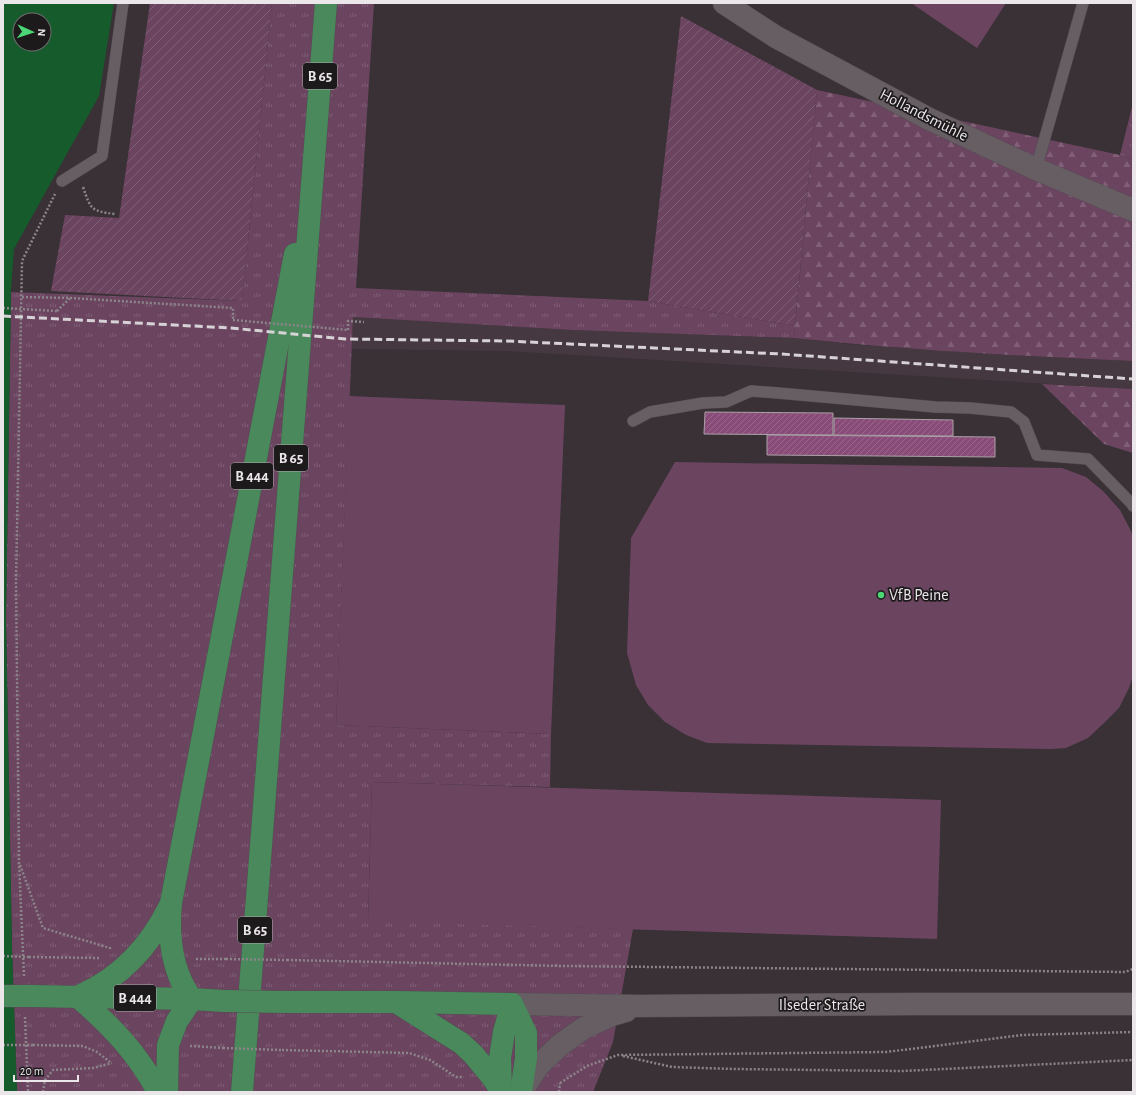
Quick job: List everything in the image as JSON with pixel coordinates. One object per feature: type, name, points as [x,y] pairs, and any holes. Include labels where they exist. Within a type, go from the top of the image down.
[{"type":"main road","name":"B 65","points":[[242,1092],[326,3]]},
{"type":"main road","name":"B 444","points":[[171,903],[315,148]]},
{"type":"main road","points":[[158,1092],[139,1060],[113,1028],[78,997],[94,990],[110,979],[134,958],[155,931],[171,903]]},
{"type":"main road","points":[[167,1092],[168,1046],[177,1021],[192,999],[186,991],[173,959],[169,928],[171,903]]},
{"type":"main road","name":"B 444","points":[[3,996],[285,1002],[396,1002]]},
{"type":"main road","points":[[396,1002],[512,1004],[526,1033],[526,1058],[511,1091],[461,1043],[396,1002]]},
{"type":"street","name":"Hollandsmühle","points":[[724,3],[776,37],[929,118],[1036,169],[1133,210]]},
{"type":"street","name":"Ilseder Straße","points":[[512,1004],[640,1006],[1133,1004]]},
{"type":"street","points":[[511,1091],[560,1045],[584,1028],[612,1015],[640,1006]]},
{"type":"lane","points":[[62,181],[102,156],[123,3]]},
{"type":"lane","points":[[1036,169],[1083,3]]},
{"type":"lane","points":[[634,421],[650,412],[703,403],[726,402],[751,391],[1011,412],[1024,422],[1037,455],[1088,459],[1133,506]]},
{"type":"path","points":[[77,172],[89,205],[98,212],[116,214]]},
{"type":"path","points":[[62,181],[22,261],[16,583],[19,863],[42,928],[110,948],[112,953]]},
{"type":"path","points":[[22,297],[70,298],[233,308],[233,320],[348,330],[348,321],[364,322]]},
{"type":"path","points":[[3,308],[57,311],[70,298]]},
{"type":"path","points":[[3,956],[29,957]]},
{"type":"path","points":[[226,959],[556,966],[1093,972],[1124,972],[1133,969]]},
{"type":"path","points":[[559,1092],[560,1082],[587,1066],[618,1055],[886,1052],[1023,1035],[1133,1032]]},
{"type":"path","points":[[3,1045],[83,1046],[97,1052],[118,1069],[127,1069],[139,1060]]},
{"type":"path","points":[[223,1048],[409,1053],[430,1060],[456,1077],[471,1077]]},
{"type":"path","points":[[618,1055],[672,1067],[879,1071],[1133,1060]]},
{"type":"path","points":[[44,1092],[45,1080],[53,1070],[93,1068],[112,1064]]},
{"type":"shaded area","points":[[3,3],[114,3],[99,96],[14,249],[11,291],[6,619],[12,948],[17,1092],[3,1092]]},
{"type":"shaded area","points":[[353,317],[573,330],[794,338],[859,345],[1026,356],[1133,361],[1133,389],[507,351],[352,349]]},
{"type":"green space","points":[[150,3],[272,3],[242,301],[51,291],[65,215],[119,218]]},
{"type":"green space","points":[[272,3],[374,3],[356,288],[648,301],[795,326],[794,338],[573,330],[353,317],[336,725],[551,734],[550,787],[372,782],[368,920],[633,929],[613,1042],[593,1092],[17,1092],[12,948],[6,618],[11,292],[242,301]]},
{"type":"green space","points":[[911,3],[1006,3],[977,48]]},
{"type":"green space","points":[[681,16],[817,90],[795,326],[648,301]]},
{"type":"green space","points":[[817,90],[1120,155],[1133,160],[1133,361],[963,352],[794,338]]},
{"type":"green space","points":[[1133,103],[1133,160],[1120,155]]},
{"type":"green space","points":[[1042,384],[1133,389],[1133,453],[1104,444]]},
{"type":"green space","points":[[349,396],[565,405],[551,734],[336,725]]},
{"type":"green space","name":"VfB Peine","points":[[675,462],[1062,468],[1086,477],[1103,491],[1120,510],[1133,538],[1133,676],[1119,708],[1088,738],[1066,748],[1051,749],[707,743],[686,735],[665,722],[648,705],[636,685],[627,653],[631,538]]},
{"type":"green space","points":[[372,782],[941,800],[937,939],[368,921]]},
{"type":"building","points":[[705,412],[833,413],[833,435],[704,434]]},
{"type":"building","points":[[834,418],[953,420],[953,436],[834,435]]},
{"type":"building","points":[[767,435],[995,437],[995,457],[767,455]]},
{"type":"railway","points":[[3,316],[231,328],[345,339],[507,341],[781,354],[1133,379]]},
{"type":"place","name":"VfB Peine","points":[[881,595]]}]
